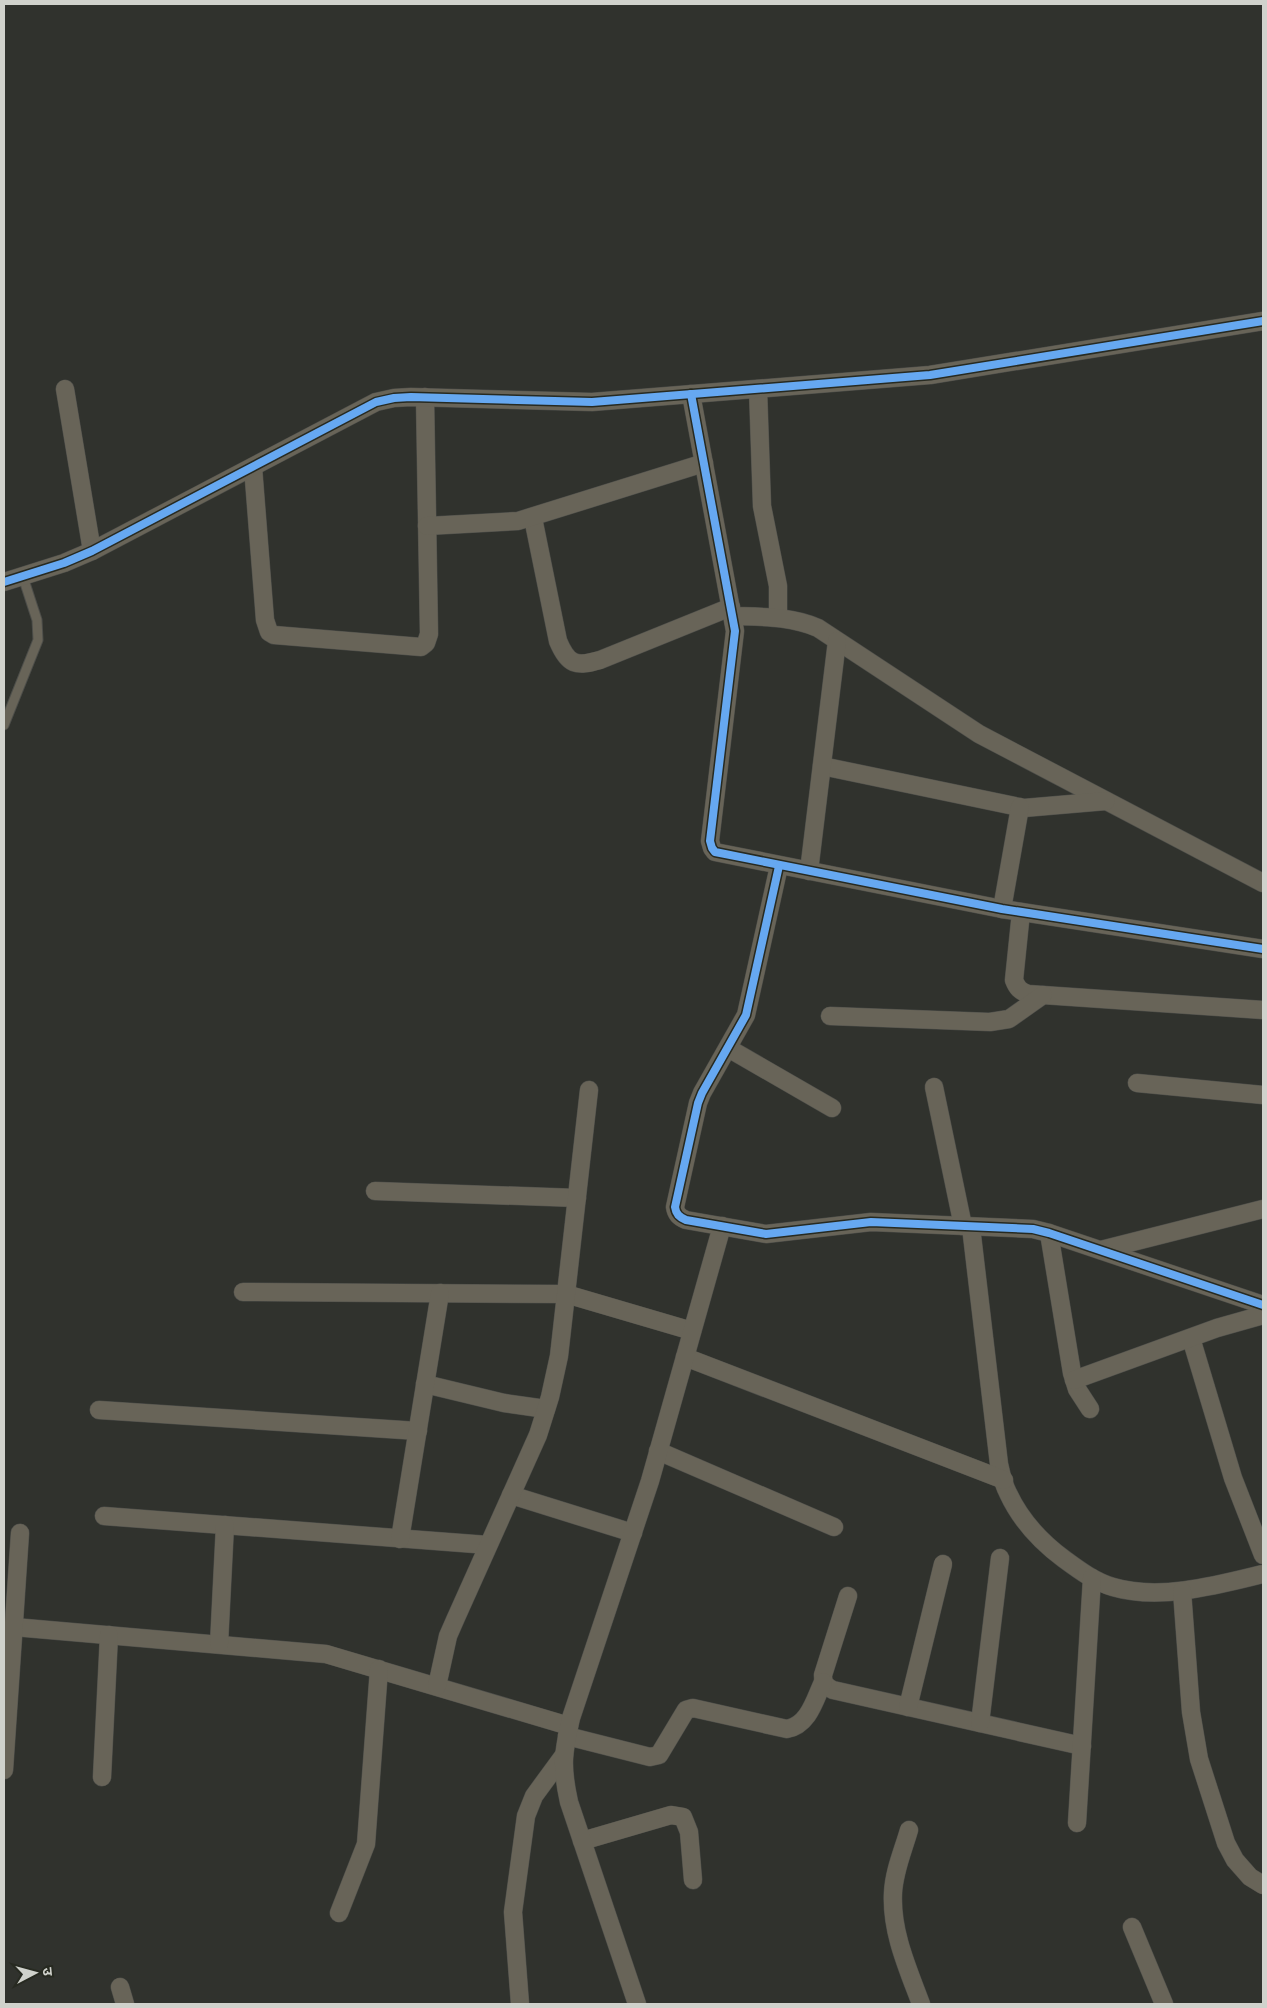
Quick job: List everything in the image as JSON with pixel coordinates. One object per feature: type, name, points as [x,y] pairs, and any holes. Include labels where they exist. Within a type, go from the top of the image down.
[{"type":"street","points":[[4,582],[64,563],[92,551],[376,402],[394,398],[425,397],[592,402],[942,374],[1263,320]]},
{"type":"street","points":[[65,389],[92,551]]},
{"type":"street","points":[[758,389],[762,506],[778,586],[778,618]]},
{"type":"street","points":[[691,394],[732,611],[734,646],[710,841],[712,848],[721,854],[1002,909],[1263,949]]},
{"type":"street","points":[[253,467],[265,620],[269,632],[274,635],[421,647],[426,643],[429,634],[425,397]]},
{"type":"street","points":[[427,526],[504,523],[533,518],[704,463]]},
{"type":"street","points":[[533,518],[558,641],[572,663],[585,664],[600,660],[732,611],[804,622],[837,641],[979,734],[1263,883]]},
{"type":"street","points":[[809,871],[837,641]]},
{"type":"street","points":[[822,766],[1033,809],[1106,802]]},
{"type":"street","points":[[1002,909],[1020,807]]},
{"type":"street","points":[[779,866],[748,1007],[740,1026],[698,1103],[676,1207],[679,1217],[686,1220],[766,1234],[871,1222],[1033,1230],[1049,1233],[1263,1305]]},
{"type":"street","points":[[1021,912],[1014,980],[1016,987],[1021,992],[1263,1010]]},
{"type":"street","points":[[830,1016],[990,1022],[1009,1019],[1042,995]]},
{"type":"street","points":[[728,1048],[832,1108]]},
{"type":"street","points":[[1137,1083],[1263,1095]]},
{"type":"street","points":[[934,1087],[967,1227],[999,1464],[1007,1493],[1026,1522],[1047,1547],[1092,1578],[1114,1587],[1142,1591],[1182,1591],[1263,1574]]},
{"type":"street","points":[[437,1686],[448,1636],[538,1435],[546,1409],[559,1356],[589,1090]]},
{"type":"street","points":[[375,1191],[577,1198]]},
{"type":"street","points":[[1101,1251],[1263,1209]]},
{"type":"street","points":[[637,2004],[567,1793],[563,1773],[564,1755],[568,1731],[658,1451],[722,1226]]},
{"type":"street","points":[[1049,1233],[1074,1380],[1077,1389],[1090,1409]]},
{"type":"street","points":[[243,1292],[566,1294],[692,1331]]},
{"type":"street","points":[[400,1539],[440,1293]]},
{"type":"street","points":[[1074,1380],[1217,1328],[1263,1315]]},
{"type":"street","points":[[1191,1338],[1233,1478],[1263,1556]]},
{"type":"street","points":[[685,1357],[1004,1480]]},
{"type":"street","points":[[425,1384],[504,1403],[546,1409]]},
{"type":"street","points":[[99,1410],[418,1431]]},
{"type":"street","points":[[658,1451],[834,1527]]},
{"type":"street","points":[[511,1495],[633,1533]]},
{"type":"street","points":[[104,1516],[488,1545]]},
{"type":"street","points":[[219,1644],[225,1525]]},
{"type":"street","points":[[4,1770],[20,1533]]},
{"type":"street","points":[[980,1723],[1000,1558]]},
{"type":"street","points":[[908,1707],[942,1564]]},
{"type":"street","points":[[1078,1823],[1092,1578]]},
{"type":"street","points":[[1182,1591],[1191,1712],[1199,1759],[1226,1843],[1235,1860],[1250,1877],[1263,1885]]},
{"type":"street","points":[[848,1596],[822,1675],[823,1682],[827,1687],[833,1690],[1082,1746]]},
{"type":"street","points":[[14,1627],[326,1654],[437,1686],[650,1757],[658,1755],[686,1710],[693,1708],[788,1728],[797,1727],[804,1720],[823,1682]]},
{"type":"street","points":[[102,1777],[109,1635]]},
{"type":"street","points":[[339,1913],[366,1844],[379,1669]]},
{"type":"street","points":[[520,2004],[513,1912],[526,1816],[534,1796],[564,1755]]},
{"type":"street","points":[[582,1841],[671,1815],[683,1817],[689,1832],[692,1880]]},
{"type":"street","points":[[909,1830],[896,1872],[893,1893],[894,1919],[903,1955],[921,2004]]},
{"type":"street","points":[[1132,1927],[1164,2004]]},
{"type":"street","points":[[120,1987],[125,2004]]},
{"type":"lane","points":[[4,724],[38,640],[37,620],[23,577]]},
{"type":"cycle path","points":[[4,582],[64,563],[92,551],[376,402],[394,398],[592,402],[930,375],[1263,321]]},
{"type":"cycle path","points":[[691,394],[735,631],[710,841],[715,852],[1002,909],[1263,949]]},
{"type":"cycle path","points":[[779,866],[746,1015],[698,1103],[675,1207],[680,1216],[686,1220],[766,1234],[871,1222],[1033,1229],[1263,1305]]}]
